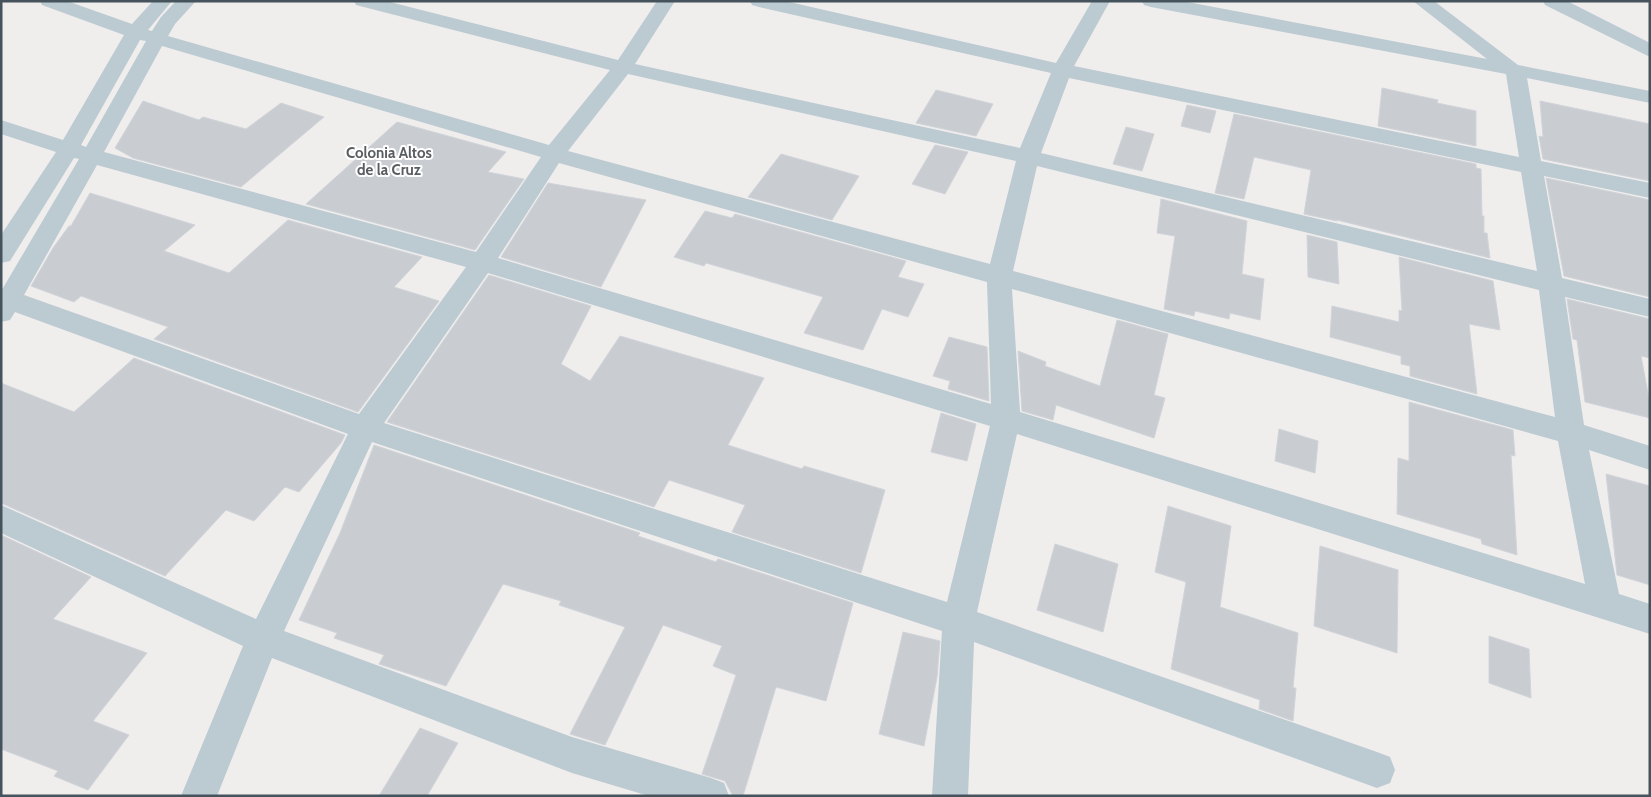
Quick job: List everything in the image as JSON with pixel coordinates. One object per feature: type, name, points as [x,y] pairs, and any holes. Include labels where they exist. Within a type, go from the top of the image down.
[{"type":"street","points":[[49,1],[146,35],[554,154],[1571,433],[1650,458]]},
{"type":"street","points":[[1,255],[79,153],[146,35],[163,1]]},
{"type":"street","points":[[146,35],[168,21],[187,1]]},
{"type":"street","points":[[363,1],[405,6],[623,67],[1028,157],[1650,308]]},
{"type":"street","points":[[199,796],[263,639],[365,428],[482,262],[554,154],[623,67],[666,1]]},
{"type":"street","points":[[759,1],[1062,70],[1650,191]]},
{"type":"street","points":[[950,796],[958,621],[1006,420],[999,276],[1028,157],[1062,70],[1101,1]]},
{"type":"street","points":[[1151,1],[1650,97]]},
{"type":"street","points":[[1422,1],[1515,70],[1551,284],[1571,433],[1605,605]]},
{"type":"street","points":[[1552,1],[1650,51]]},
{"type":"street","points":[[1,127],[79,153],[482,262],[1006,420],[1650,619]]},
{"type":"street","points":[[79,153],[59,214],[4,303],[365,428],[958,621],[1377,770]]},
{"type":"street","points":[[1,518],[263,639],[572,755],[710,796]]},
{"type":"building","points":[[1382,88],[1438,100],[1437,103],[1476,111],[1476,146],[1378,126]]},
{"type":"building","points":[[936,90],[993,104],[976,136],[916,123]]},
{"type":"building","points":[[143,101],[199,120],[203,117],[246,129],[281,103],[324,117],[241,187],[133,158],[115,148]]},
{"type":"building","points":[[1540,101],[1650,124],[1650,181],[1543,159],[1539,136],[1543,137]]},
{"type":"building","points":[[1187,105],[1216,111],[1210,133],[1181,126]]},
{"type":"building","points":[[1234,114],[1476,164],[1476,168],[1481,169],[1482,216],[1484,216],[1484,233],[1487,233],[1490,258],[1337,220],[1304,214],[1311,170],[1254,157],[1244,199],[1215,193]]},
{"type":"building","points":[[397,122],[506,152],[488,172],[524,179],[475,250],[306,204]]},
{"type":"building","points":[[1126,127],[1154,134],[1142,171],[1113,164]]},
{"type":"building","points":[[935,145],[968,152],[945,194],[912,184]]},
{"type":"building","points":[[781,154],[859,176],[832,220],[748,197]]},
{"type":"building","points":[[1546,178],[1650,200],[1650,297],[1564,276]]},
{"type":"building","points":[[548,183],[646,200],[601,287],[501,257]]},
{"type":"building","points":[[90,193],[195,225],[164,251],[229,273],[288,220],[422,257],[394,287],[439,301],[358,412],[154,339],[168,327],[81,296],[74,302],[31,286],[53,248],[69,226],[71,226]]},
{"type":"building","points":[[1161,199],[1247,221],[1242,274],[1264,279],[1260,320],[1230,313],[1229,319],[1195,311],[1194,316],[1164,309],[1175,236],[1157,233]]},
{"type":"building","points":[[705,211],[732,218],[735,214],[906,261],[898,277],[924,284],[908,317],[882,309],[863,350],[804,333],[823,297],[706,263],[704,266],[674,257]]},
{"type":"building","points":[[1307,235],[1337,242],[1339,284],[1308,277]]},
{"type":"building","points":[[1399,257],[1493,281],[1500,330],[1469,324],[1477,394],[1410,376],[1410,366],[1401,364],[1401,356],[1330,337],[1332,306],[1399,322],[1399,310],[1402,311]]},
{"type":"building","points":[[489,275],[591,306],[561,364],[590,381],[620,336],[764,378],[728,445],[802,469],[804,466],[885,490],[861,573],[732,532],[745,505],[669,480],[654,507],[387,422]]},
{"type":"building","points":[[1567,299],[1650,319],[1650,358],[1641,356],[1650,404],[1650,418],[1585,402],[1577,340],[1573,339]]},
{"type":"building","points":[[1117,320],[1168,334],[1154,395],[1165,398],[1154,438],[1056,405],[1053,420],[1022,411],[1018,351],[1046,362],[1045,366],[1100,386]]},
{"type":"building","points":[[949,337],[987,347],[989,401],[948,389],[950,381],[933,376]]},
{"type":"building","points":[[134,358],[345,435],[341,443],[299,492],[285,487],[254,521],[226,510],[165,576],[1,503],[1,383],[74,412]]},
{"type":"building","points":[[1409,402],[1513,430],[1515,456],[1511,455],[1517,555],[1482,544],[1481,539],[1397,514],[1398,458],[1409,461]]},
{"type":"building","points":[[941,413],[976,424],[967,461],[931,452]]},
{"type":"building","points":[[1279,429],[1318,441],[1315,473],[1275,461]]},
{"type":"building","points":[[374,445],[640,533],[638,536],[716,562],[718,559],[853,603],[826,701],[776,687],[743,796],[733,796],[725,781],[702,774],[736,675],[713,666],[722,646],[663,625],[605,745],[570,734],[625,627],[559,605],[561,601],[503,584],[446,686],[379,664],[384,655],[334,638],[337,633],[299,620],[340,533]]},
{"type":"building","points":[[1606,474],[1650,486],[1650,585],[1617,575]]},
{"type":"building","points":[[1168,506],[1231,526],[1220,607],[1298,633],[1293,688],[1296,688],[1293,721],[1259,709],[1260,700],[1171,669],[1186,582],[1155,572]]},
{"type":"building","points":[[1,535],[91,577],[53,619],[147,653],[93,721],[129,735],[88,790],[54,776],[58,771],[1,749]]},
{"type":"building","points":[[1055,544],[1118,564],[1103,632],[1037,610]]},
{"type":"building","points":[[1320,546],[1398,570],[1397,653],[1314,626]]},
{"type":"building","points":[[903,632],[940,641],[937,677],[924,746],[879,734]]},
{"type":"building","points":[[1489,636],[1529,649],[1531,698],[1489,683]]},
{"type":"building","points":[[420,728],[458,743],[427,796],[379,796]]},
{"type":"district","name":"Colonia Altos de la Cruz","points":[[389,162]]}]
